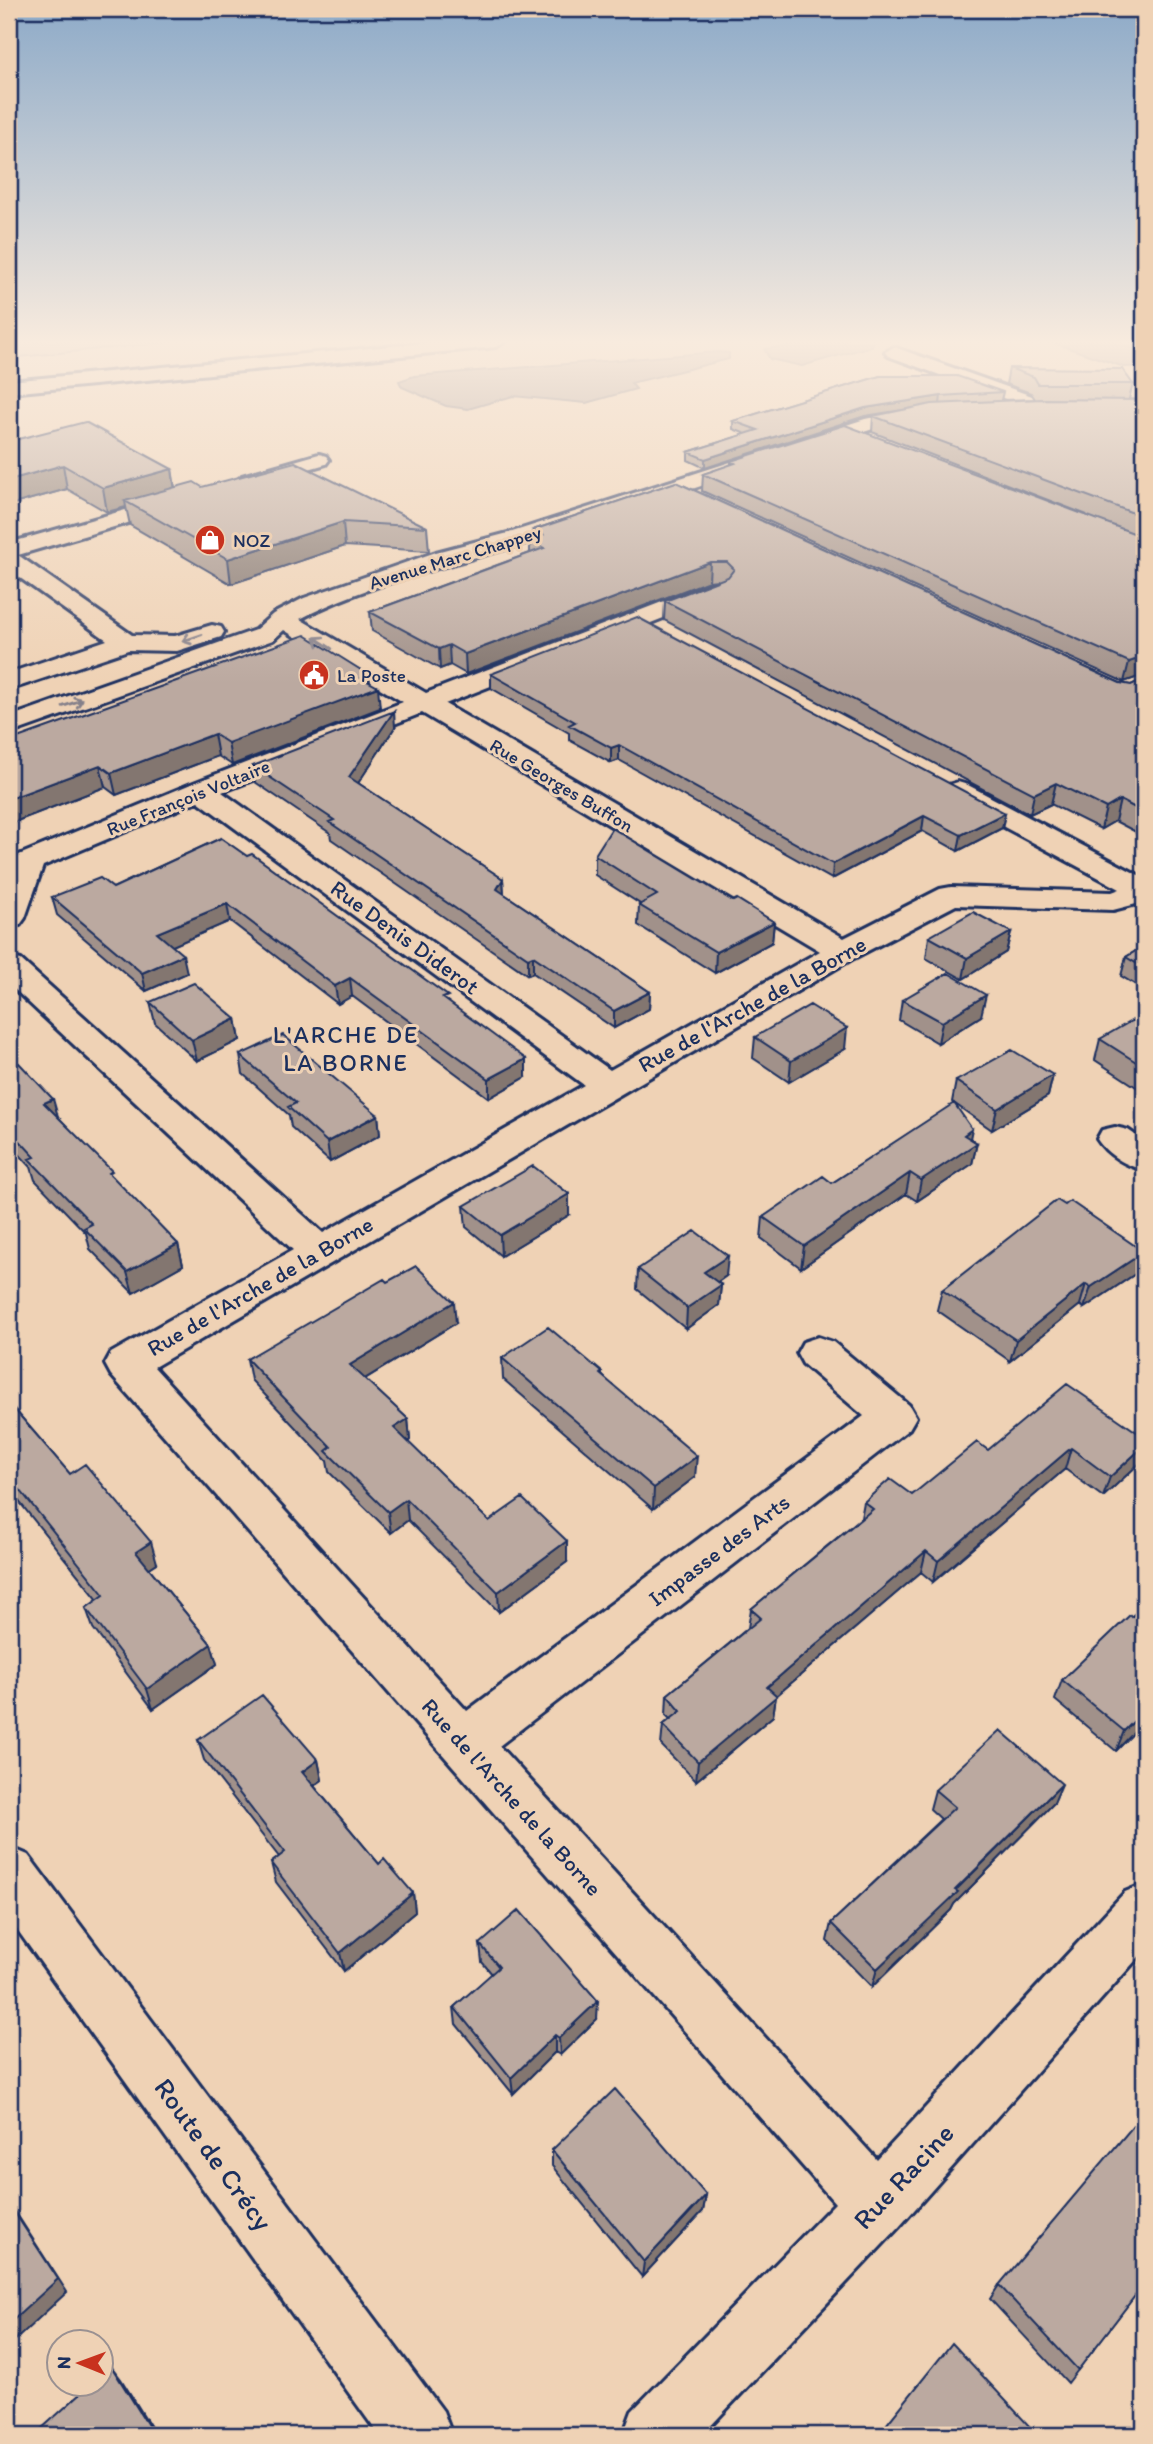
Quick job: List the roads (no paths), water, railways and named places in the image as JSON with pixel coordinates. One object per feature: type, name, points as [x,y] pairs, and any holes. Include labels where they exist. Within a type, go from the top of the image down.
[{"type":"street","name":"Avenue Marc Chappey","points":[[9,726],[264,635],[282,619],[312,603],[444,557],[520,537],[770,456]]},
{"type":"street","points":[[229,486],[319,460]]},
{"type":"street","points":[[671,488],[708,504]]},
{"type":"street","points":[[9,550],[203,494]]},
{"type":"street","points":[[9,559],[126,642]]},
{"type":"street","name":"Rue François Voltaire","points":[[9,918],[20,853],[201,790],[718,588]]},
{"type":"street","points":[[636,618],[672,638]]},
{"type":"street","name":"Avenue Marc Chappey","points":[[9,682],[126,642],[177,644],[243,621],[282,619]]},
{"type":"street","name":"Rue Georges Buffon","points":[[282,619],[843,951]]},
{"type":"street","points":[[940,781],[1144,891]]},
{"type":"street","name":"Rue Denis Diderot","points":[[201,790],[608,1085]]},
{"type":"street","name":"Rue de l'Arche de la Borne","points":[[877,2205],[126,1364],[843,951],[951,897],[1113,901],[1144,891]]},
{"type":"street","points":[[9,967],[319,1251]]},
{"type":"street","name":"Impasse des Arts","points":[[464,1743],[894,1417],[818,1353]]},
{"type":"street","name":"Route de Crécy","points":[[9,1873],[419,2435]]},
{"type":"street","name":"Rue Racine","points":[[656,2435],[877,2205],[1144,1910]]},
{"type":"place","name":"NOZ","points":[[210,540]]},
{"type":"place","name":"La Poste","points":[[314,675]]},
{"type":"district","name":"L'ARCHE DE LA BORNE","points":[[346,1049]]}]
